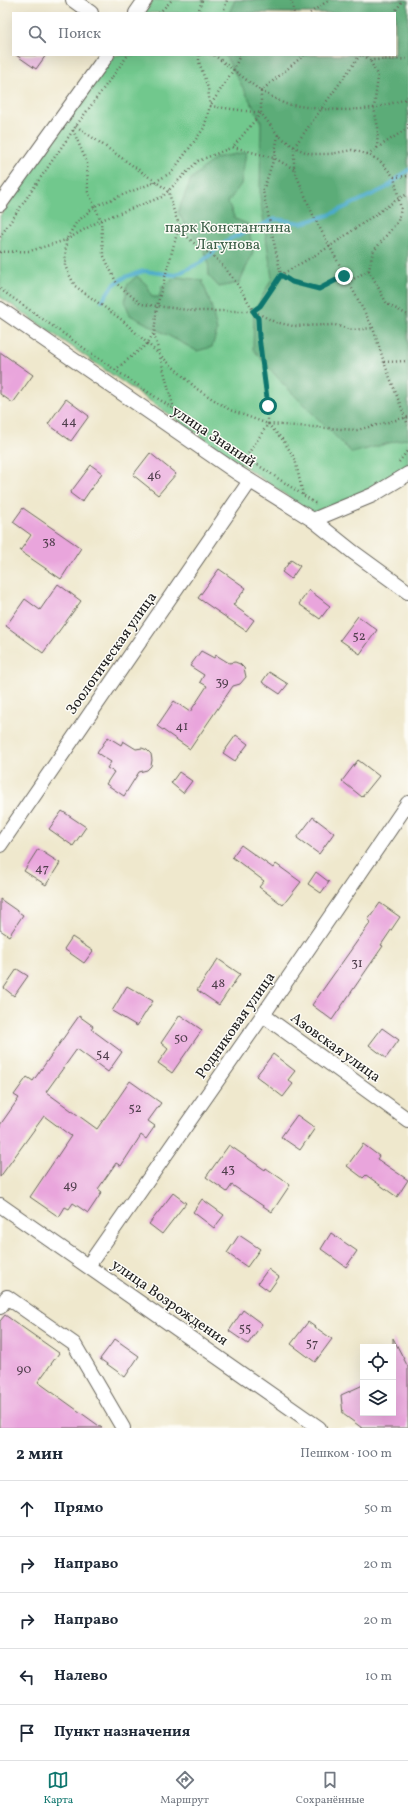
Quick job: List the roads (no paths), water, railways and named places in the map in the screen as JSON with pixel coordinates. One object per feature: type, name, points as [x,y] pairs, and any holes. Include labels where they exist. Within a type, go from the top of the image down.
[{"type":"street","points":[[73,0],[90,12]]},
{"type":"street","points":[[137,12],[145,0]]},
{"type":"street","points":[[0,204],[105,56]]},
{"type":"street","name":"улица Знаний","points":[[0,310],[250,481],[313,520],[353,552],[408,592]]},
{"type":"street","points":[[313,520],[373,495],[408,474]]},
{"type":"street","name":"Зоологическая улица","points":[[0,845],[250,481]]},
{"type":"street","name":"Родниковая улица","points":[[88,1266],[263,1015],[408,803]]},
{"type":"street","name":"Азовская улица","points":[[263,1015],[408,1120]]},
{"type":"street","name":"улица Возрождения","points":[[0,1205],[319,1428]]},
{"type":"street","points":[[0,1307],[8,1297],[74,1344],[123,1428]]},
{"type":"waterway","points":[[102,301],[112,286],[125,277],[144,271],[175,275],[200,263],[230,239],[275,219],[302,223],[329,215],[386,188],[408,170]]},
{"type":"park label","name":"парк Константина Лагунова","points":[[228,236]]}]
